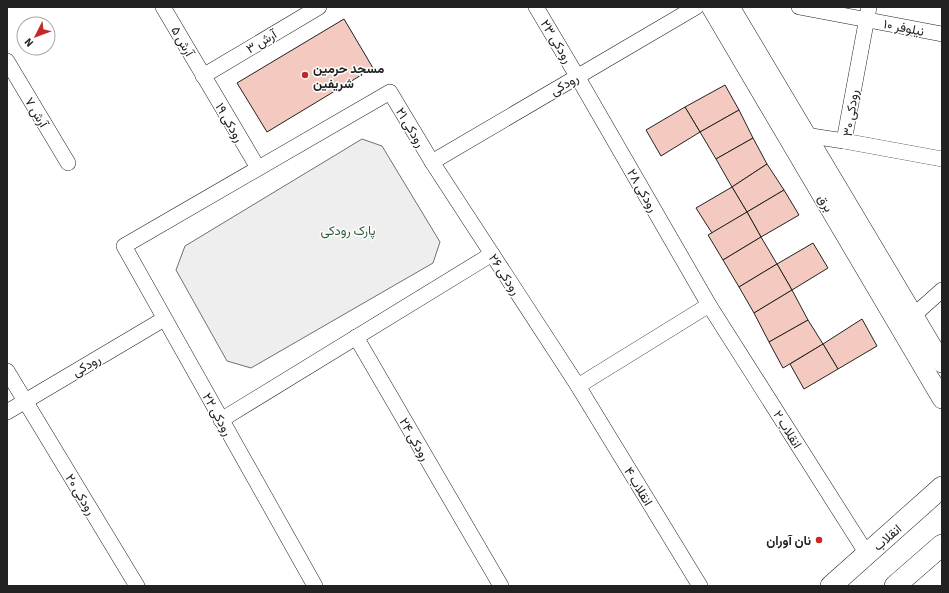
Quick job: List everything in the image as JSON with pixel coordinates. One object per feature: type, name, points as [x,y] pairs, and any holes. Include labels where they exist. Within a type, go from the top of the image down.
[{"type":"main road","name":"انقلاب","points":[[831,586],[937,492]]},
{"type":"main road","points":[[895,586],[942,545]]},
{"type":"street","name":"آرش ۵","points":[[163,7],[203,76]]},
{"type":"street","name":"آرش ۳","points":[[203,76],[319,7]]},
{"type":"street","name":"رودکی ۲۳","points":[[536,7],[577,76]]},
{"type":"street","name":"رودکی","points":[[432,162],[696,7]]},
{"type":"street","name":"برق","points":[[711,7],[942,399]]},
{"type":"street","name":"برق","points":[[730,7],[942,363]]},
{"type":"street","name":"نیلوفر ۱۰","points":[[799,7],[867,13],[942,34]]},
{"type":"street","name":"رودکی ۳۰","points":[[867,13],[844,141],[938,159]]},
{"type":"street","name":"آرش ۷","points":[[7,61],[68,163]]},
{"type":"street","name":"رودکی ۱۹","points":[[203,76],[258,168]]},
{"type":"street","name":"رودکی ۲۸","points":[[577,76],[709,304]]},
{"type":"street","name":"رودکی ۲۱","points":[[258,168],[390,92],[432,162]]},
{"type":"street","points":[[805,135],[844,141]]},
{"type":"street","name":"رودکی ۲۶","points":[[432,162],[578,386]]},
{"type":"street","name":"رودکی ۲۲","points":[[258,168],[124,246],[311,585]]},
{"type":"street","points":[[220,420],[492,254]]},
{"type":"street","points":[[899,325],[914,315],[942,290]]},
{"type":"street","points":[[578,386],[709,304]]},
{"type":"street","name":"انقلاب ۲","points":[[709,304],[867,554]]},
{"type":"street","name":"رودکی","points":[[7,412],[164,319]]},
{"type":"street","name":"رودکی ۲۴","points":[[356,337],[501,586]]},
{"type":"street","name":"رودکی ۲۰","points":[[7,371],[137,586]]},
{"type":"street","name":"انقلاب ۴","points":[[578,386],[700,586]]},
{"type":"street","points":[[937,492],[942,474]]},
{"type":"green space","name":"پارک رودکی","points":[[362,139],[382,146],[440,242],[433,263],[251,368],[227,361],[176,270],[185,246]]},
{"type":"building","name":"مسجد حرمین شریفین","points":[[344,19],[373,68],[267,132],[237,83]]},
{"type":"building","points":[[725,85],[739,110],[700,132],[685,107]]},
{"type":"building","points":[[685,107],[700,132],[661,156],[646,130]]},
{"type":"building","points":[[739,110],[753,138],[716,159],[700,132]]},
{"type":"building","points":[[753,138],[767,164],[732,187],[716,159]]},
{"type":"building","points":[[767,164],[784,190],[747,212],[732,187]]},
{"type":"building","points":[[732,187],[747,212],[712,233],[696,208]]},
{"type":"building","points":[[784,190],[799,215],[761,237],[747,212]]},
{"type":"building","points":[[747,212],[761,237],[723,260],[708,235]]},
{"type":"building","points":[[761,237],[777,264],[739,287],[723,260]]},
{"type":"building","points":[[813,243],[828,268],[792,290],[777,264]]},
{"type":"building","points":[[777,264],[792,290],[754,313],[739,287]]},
{"type":"building","points":[[792,290],[808,320],[769,342],[754,313]]},
{"type":"building","points":[[862,319],[877,346],[838,369],[823,344]]},
{"type":"building","points":[[808,320],[823,344],[783,368],[769,342]]},
{"type":"building","points":[[823,344],[838,369],[804,389],[790,364]]},
{"type":"place","name":"مسجد حرمین شریفین","points":[[305,75]]},
{"type":"place","name":"نان آوران","points":[[819,540]]}]
